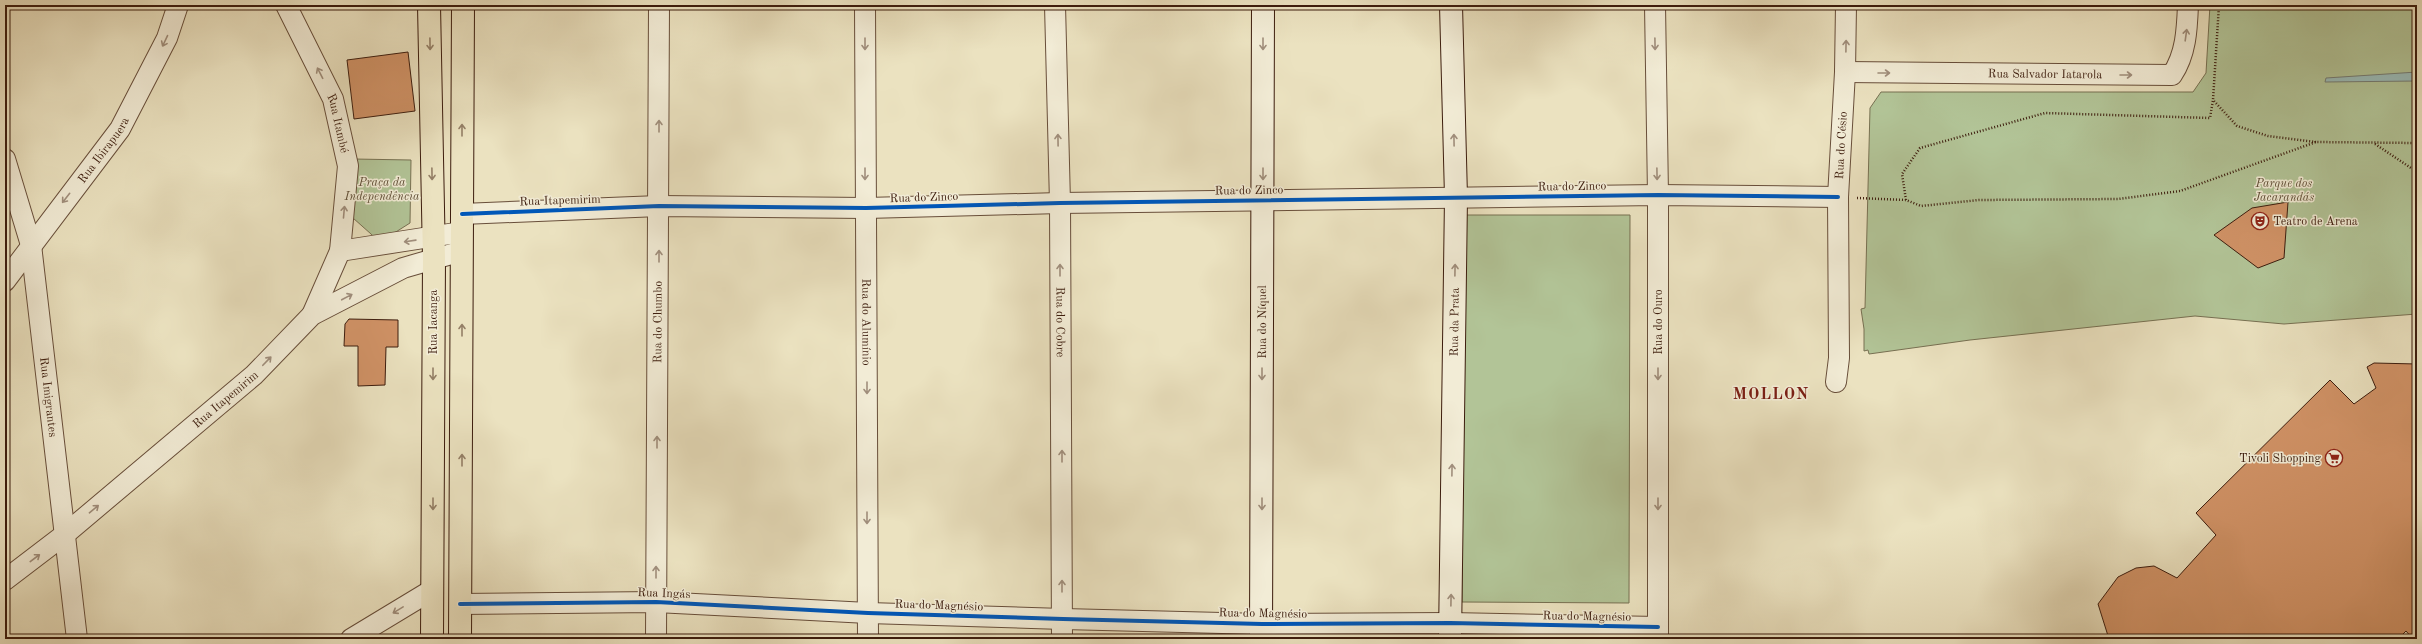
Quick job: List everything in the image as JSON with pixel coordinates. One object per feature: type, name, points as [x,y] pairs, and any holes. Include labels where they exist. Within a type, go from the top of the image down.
[{"type":"main road","name":"Rua Iacanga","points":[[429,5],[433,248],[432,639]]},
{"type":"main road","points":[[460,639],[463,5]]},
{"type":"main road","points":[[432,201],[462,232]]},
{"type":"main road","points":[[433,552],[461,552]]},
{"type":"main road","points":[[432,597],[460,604]]},
{"type":"street","name":"Rua Ibirapuera","points":[[5,281],[120,129],[167,38],[178,5]]},
{"type":"street","name":"Rua Itambé","points":[[286,5],[333,98],[348,166],[340,251],[312,315]]},
{"type":"street","name":"Rua do Chumbo","points":[[656,639],[659,5]]},
{"type":"street","name":"Rua do Alumínio","points":[[865,5],[868,639]]},
{"type":"street","name":"Rua do Cobre","points":[[1055,5],[1060,203],[1062,639]]},
{"type":"street","name":"Rua do Níquel","points":[[1262,632],[1263,5]]},
{"type":"street","name":"Rua da Prata","points":[[1450,631],[1456,197],[1451,5]]},
{"type":"street","name":"Rua do Ouro","points":[[1655,5],[1658,195],[1658,633]]},
{"type":"street","name":"Rua do Césio","points":[[1836,382],[1839,358],[1838,197],[1846,72],[1846,5]]},
{"type":"street","name":"Rua Salvador Iatarola","points":[[1846,72],[2172,75],[2180,64],[2187,35],[2188,5]]},
{"type":"street","name":"Rua Imigrantes","points":[[5,159],[31,245],[77,639]]},
{"type":"street","name":"Rua do Zinco","points":[[659,206],[866,208],[1060,203],[1456,197],[1658,195],[1838,197]]},
{"type":"street","name":"Rua Itapemirim","points":[[5,580],[64,535],[254,374],[312,315],[403,268],[433,248],[462,232],[659,206]]},
{"type":"street","name":"Rua Itapemirim","points":[[340,251],[433,248]]},
{"type":"street","points":[[351,639],[432,597]]},
{"type":"street","name":"Rua Ingás","points":[[460,604],[656,602],[868,613]]},
{"type":"street","name":"Rua do Magnésio","points":[[868,613],[1062,619],[1262,632],[1450,631],[1658,633]]},
{"type":"path","points":[[1906,200],[1902,174],[1920,148],[2045,113],[2210,118],[2214,100],[2219,5]]},
{"type":"path","points":[[2214,100],[2237,126],[2268,136],[2316,142],[2375,144],[2417,143]]},
{"type":"path","points":[[1838,197],[1906,200],[1921,206],[1979,200],[2118,199],[2180,191],[2316,142]]},
{"type":"path","points":[[2375,144],[2417,172]]},
{"type":"green space","name":"Parque dos Jacarandás","points":[[2210,5],[2417,5],[2417,314],[2284,324],[2195,316],[1970,340],[1869,354],[1868,350],[1864,351],[1864,329],[1861,309],[1865,308],[1870,108],[1881,92],[2193,92],[2206,73]]},
{"type":"green space","name":"Praça da Independência","points":[[354,159],[411,160],[410,223],[380,242],[353,218]]},
{"type":"green space","points":[[1463,215],[1630,215],[1629,603],[1462,602]]},
{"type":"green space","points":[[881,635],[1033,637],[1033,639],[881,639]]},
{"type":"water","points":[[2417,72],[2417,81],[2325,82],[2326,78]]},
{"type":"building","points":[[408,52],[415,111],[354,119],[347,60]]},
{"type":"building","name":"Teatro de Arena","points":[[2288,202],[2284,258],[2258,268],[2214,235],[2252,208]]},
{"type":"building","points":[[349,319],[398,320],[398,347],[386,347],[385,385],[358,386],[358,346],[344,346],[345,324]]},
{"type":"building","name":"Tivoli Shopping","points":[[2374,363],[2417,364],[2417,639],[2413,639],[2406,631],[2398,639],[2109,639],[2098,604],[2118,577],[2136,568],[2154,566],[2177,578],[2216,535],[2196,513],[2330,380],[2354,404],[2376,388],[2367,367]]},
{"type":"cycle path","points":[[462,214],[659,206],[866,208],[1060,203],[1658,195],[1838,197]]},
{"type":"cycle path","points":[[460,604],[656,602],[868,613],[1262,624],[1450,623],[1658,627]]},
{"type":"place","name":"Teatro de Arena","points":[[2260,221]]},
{"type":"place","name":"Tivoli Shopping","points":[[2334,458]]},
{"type":"district","name":"MOLLON","points":[[1771,393]]}]
